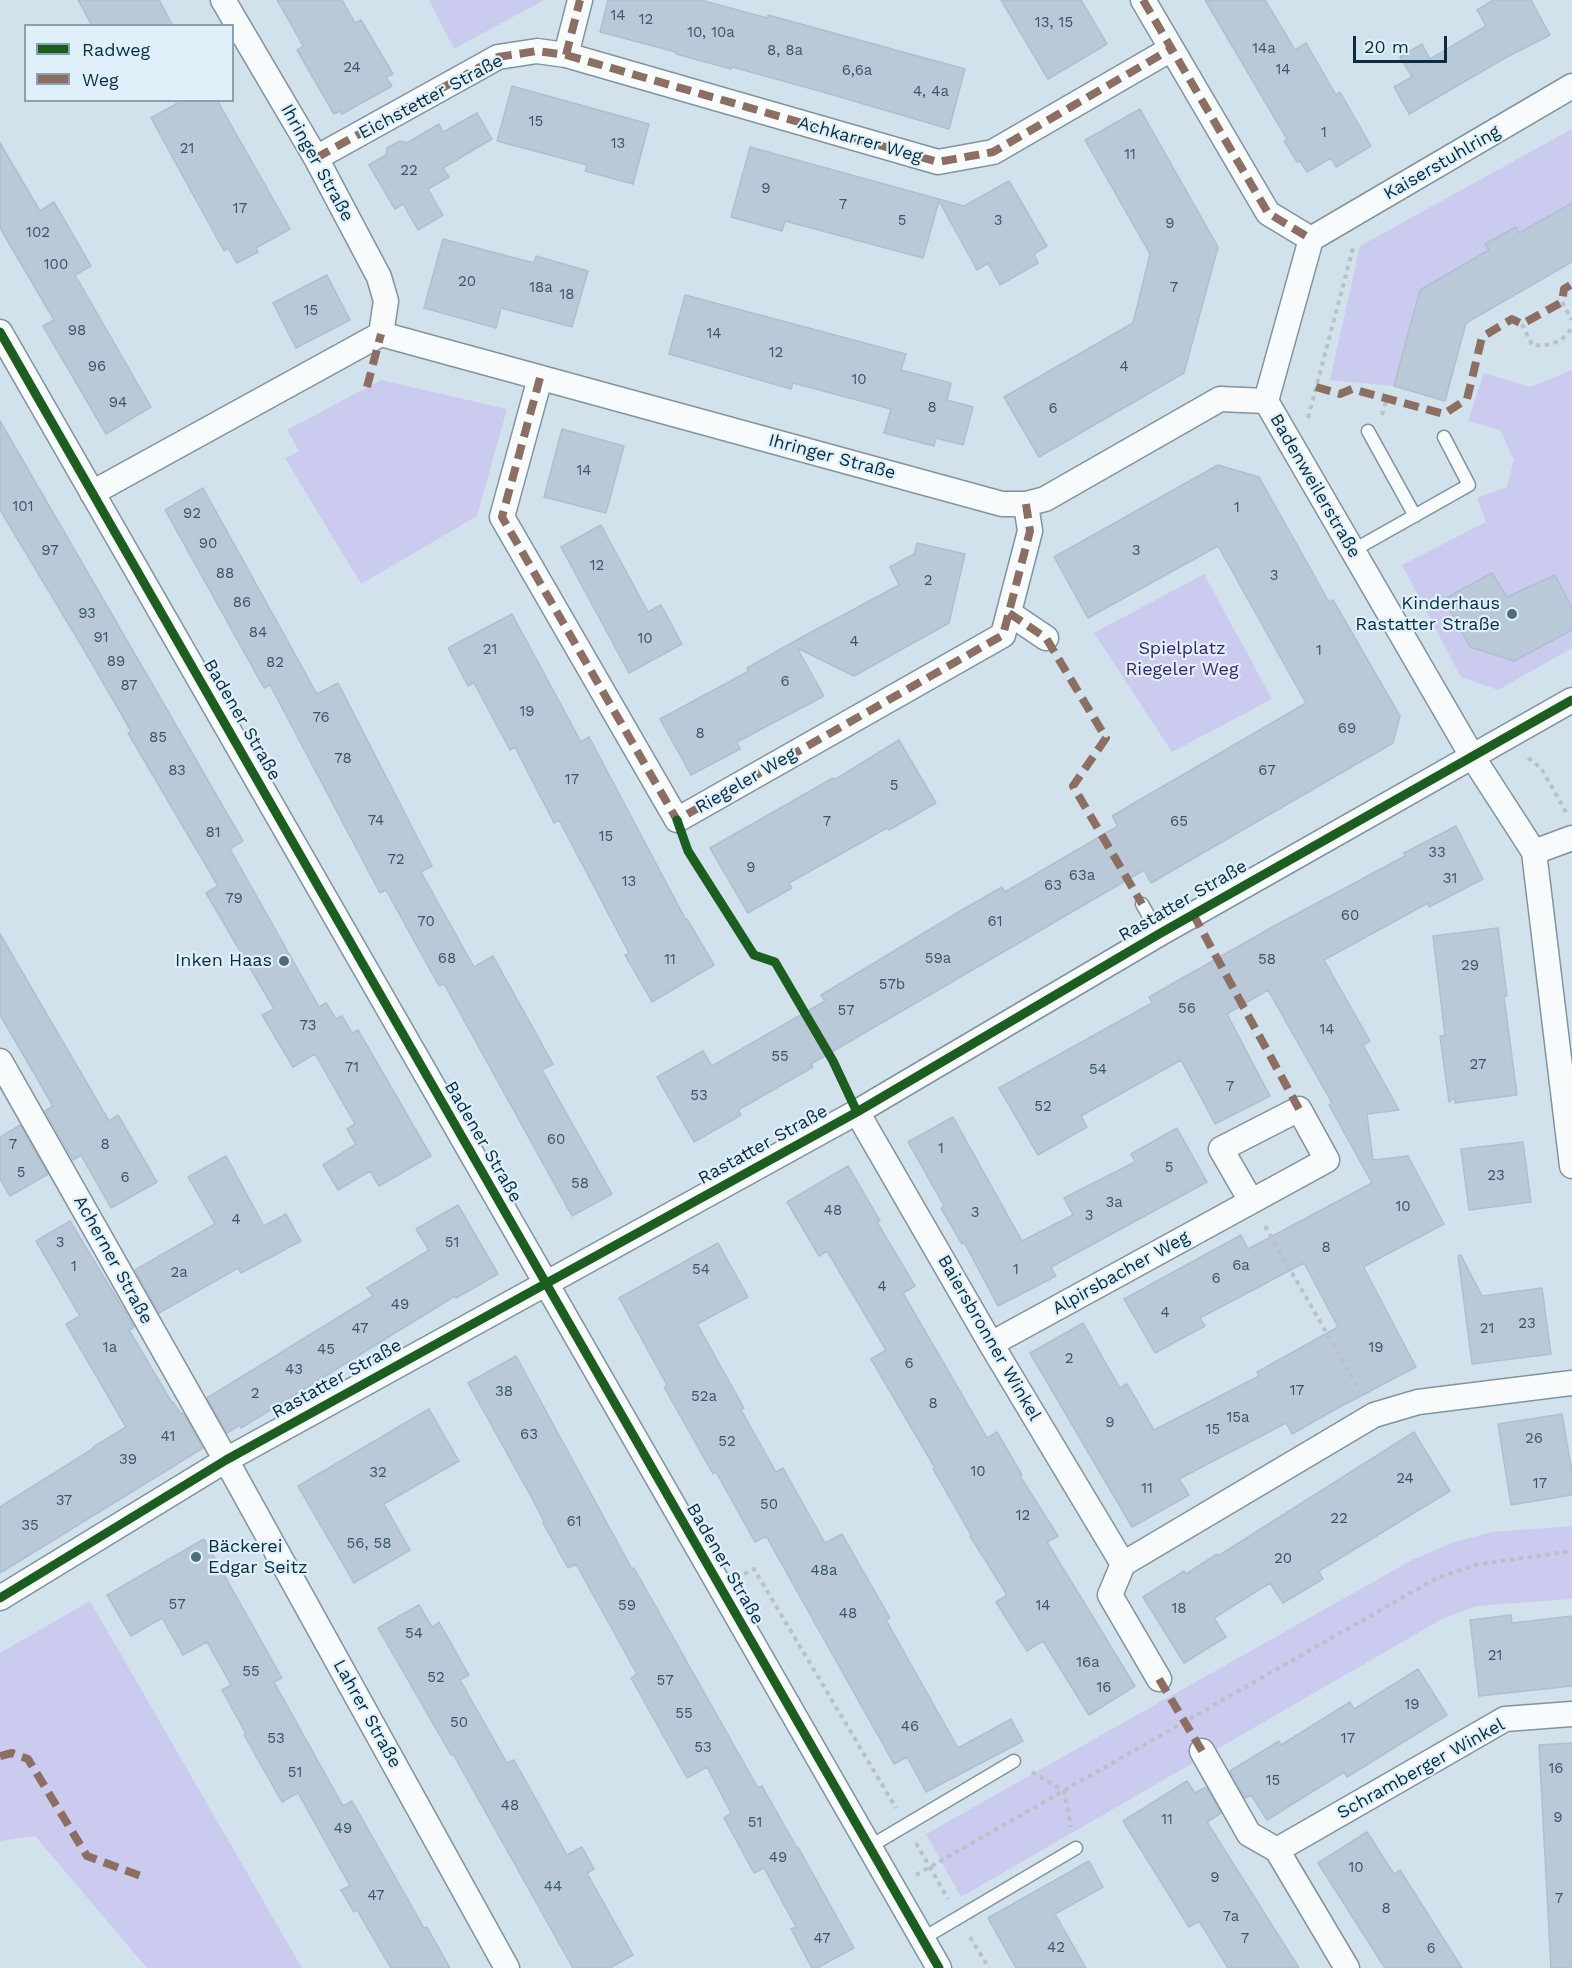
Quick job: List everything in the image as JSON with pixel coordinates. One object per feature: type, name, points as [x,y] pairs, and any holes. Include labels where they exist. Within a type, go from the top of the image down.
[{"type":"street","name":"Ihringer Straße","points":[[223,0],[316,158],[379,277],[386,302],[381,334],[1002,504],[1026,504],[1045,499],[1220,399],[1266,401]]},
{"type":"street","points":[[566,56],[580,0]]},
{"type":"street","points":[[1143,0],[1268,213],[1311,239]]},
{"type":"street","name":"Achkarrer Weg","points":[[566,56],[938,162],[993,152],[1171,49]]},
{"type":"street","name":"Eichstetter Straße","points":[[316,158],[498,57],[537,51],[566,56]]},
{"type":"street","name":"Kaiserstuhlring","points":[[1311,239],[1572,87]]},
{"type":"street","name":"Badenweilerstraße","points":[[1311,239],[1266,401],[1472,756],[1534,852]]},
{"type":"street","name":"Badener Straße","points":[[0,332],[939,1968]]},
{"type":"street","points":[[92,493],[381,334]]},
{"type":"street","name":"Riegeler Weg","points":[[540,378],[502,517],[677,820],[1003,635],[1030,531],[1026,504]]},
{"type":"street","points":[[1009,613],[1046,638]]},
{"type":"street","name":"Rastatter Straße","points":[[0,1598],[226,1460],[857,1112],[1159,934],[1572,700]]},
{"type":"street","points":[[1572,838],[1534,852],[1572,1166]]},
{"type":"street","name":"Acherner Straße","points":[[0,1061],[226,1460]]},
{"type":"street","name":"Baiersbronner Winkel","points":[[857,1112],[991,1344],[1123,1564]]},
{"type":"street","name":"Alpirsbacher Weg","points":[[991,1344],[1251,1201]]},
{"type":"street","points":[[1159,1679],[1110,1595],[1123,1564],[1374,1415],[1418,1402],[1572,1383]]},
{"type":"street","name":"Lahrer Straße","points":[[226,1460],[507,1968]]},
{"type":"street","name":"Schramberger Winkel","points":[[1277,1850],[1505,1719],[1572,1714]]},
{"type":"street","points":[[1202,1751],[1249,1834],[1277,1850],[1347,1968]]},
{"type":"lane","points":[[1368,431],[1415,516]]},
{"type":"lane","points":[[1352,551],[1469,485],[1444,437]]},
{"type":"lane","points":[[1142,904],[1159,934]]},
{"type":"lane","points":[[869,1847],[1014,1761]]},
{"type":"lane","points":[[922,1939],[1076,1848]]},
{"type":"path","points":[[1308,418],[1354,244]]},
{"type":"path","points":[[1562,302],[1572,320]]},
{"type":"path","points":[[1522,324],[1532,345],[1546,347],[1567,336],[1572,327]]},
{"type":"path","points":[[1498,742],[1528,758],[1541,768],[1567,815]]},
{"type":"path","points":[[1528,748],[1528,758]]},
{"type":"path","points":[[1251,1201],[1374,1415]]},
{"type":"path","points":[[893,1888],[1434,1579],[1474,1565],[1572,1551]]},
{"type":"path","points":[[720,1587],[754,1569],[988,1968]]},
{"type":"path","points":[[1014,1761],[1064,1791],[1076,1848]]},
{"type":"green space","points":[[429,0],[544,0],[454,49]]},
{"type":"green space","points":[[1572,129],[1572,202],[1519,233],[1516,227],[1485,244],[1489,250],[1420,290],[1394,386],[1330,380],[1360,246]]},
{"type":"green space","points":[[1572,370],[1572,648],[1498,690],[1461,677],[1402,565],[1486,522],[1477,498],[1507,487],[1514,460],[1500,430],[1468,421],[1484,373],[1531,387]]},
{"type":"green space","points":[[381,380],[507,409],[477,516],[361,584],[285,458],[299,451],[287,430]]},
{"type":"green space","name":"Spielplatz Riegeler Weg","points":[[1204,574],[1272,699],[1172,752],[1094,633]]},
{"type":"green space","points":[[1572,1526],[1572,1599],[1476,1606],[1442,1619],[961,1897],[926,1834],[1412,1560],[1451,1543],[1492,1532]]},
{"type":"green space","points":[[90,1601],[302,1968],[147,1968],[35,1836],[0,1841],[0,1653]]},
{"type":"building","points":[[78,0],[159,0],[172,24],[91,24]]},
{"type":"building","points":[[277,0],[342,0],[355,23],[361,20],[393,74],[386,77],[392,86],[342,114],[340,111],[334,114],[297,50],[303,46]]},
{"type":"building","points":[[608,0],[701,0],[767,18],[768,15],[965,69],[949,129],[823,92],[600,32]]},
{"type":"building","points":[[1001,0],[1081,0],[1107,44],[1048,79]]},
{"type":"building","points":[[1205,0],[1265,0],[1295,50],[1306,43],[1336,95],[1340,92],[1371,146],[1336,167],[1331,158],[1307,172],[1300,161],[1297,162],[1284,141],[1287,139]]},
{"type":"building","points":[[1493,0],[1531,0],[1550,35],[1505,58],[1409,114],[1394,87],[1412,77],[1400,57],[1422,44],[1430,59],[1486,26],[1477,10]]},
{"type":"building","points":[[512,86],[649,124],[633,184],[585,171],[587,165],[497,141]]},
{"type":"building","points":[[179,102],[218,102],[290,229],[256,248],[258,252],[237,263],[228,248],[224,251],[151,118]]},
{"type":"building","points":[[1140,109],[1218,247],[1184,373],[1039,457],[1004,397],[1133,323],[1150,254],[1085,140]]},
{"type":"building","points":[[477,113],[492,139],[443,168],[449,177],[428,189],[443,215],[418,230],[403,204],[395,209],[369,165],[386,155],[387,148],[400,141],[407,143],[439,124],[443,132]]},
{"type":"building","points":[[0,143],[40,211],[54,202],[91,266],[75,275],[151,407],[106,434],[43,326],[54,320],[0,228]]},
{"type":"building","points":[[750,147],[964,206],[1009,181],[1047,246],[1034,254],[1038,263],[1000,285],[988,263],[977,270],[939,201],[923,258],[785,221],[782,231],[731,217]]},
{"type":"building","points":[[1572,203],[1572,262],[1466,323],[1445,401],[1394,386],[1420,290],[1489,250],[1485,244],[1516,227],[1519,233]]},
{"type":"building","points":[[443,239],[534,263],[536,256],[588,271],[572,327],[501,308],[496,328],[424,308]]},
{"type":"building","points":[[327,275],[350,320],[296,348],[273,303]]},
{"type":"building","points":[[685,295],[906,354],[901,370],[951,383],[947,400],[973,407],[963,445],[936,438],[934,446],[884,433],[891,409],[793,383],[791,389],[669,354]]},
{"type":"building","points":[[0,421],[243,841],[230,849],[319,1007],[326,1003],[336,1019],[342,1016],[352,1033],[358,1030],[431,1156],[379,1186],[370,1171],[338,1190],[323,1165],[356,1144],[347,1129],[355,1124],[315,1054],[293,1067],[262,1015],[274,1009],[206,893],[218,886],[128,733],[131,731],[90,660],[0,510]]},
{"type":"building","points":[[562,429],[624,446],[606,513],[544,497]]},
{"type":"building","points":[[1218,465],[1259,477],[1329,602],[1333,600],[1400,716],[1393,743],[1151,883],[1144,870],[811,1064],[813,1067],[738,1110],[741,1115],[694,1142],[657,1077],[703,1051],[712,1066],[825,1001],[821,995],[1002,887],[1005,892],[1118,826],[1112,816],[1306,703],[1218,546],[1088,618],[1054,557]]},
{"type":"building","points":[[203,488],[317,694],[338,683],[432,866],[421,872],[474,967],[493,956],[553,1064],[542,1070],[612,1194],[572,1216],[444,984],[439,986],[386,890],[380,893],[270,685],[264,688],[165,510]]},
{"type":"building","points":[[601,525],[648,612],[661,605],[682,644],[629,673],[561,547]]},
{"type":"building","points":[[917,543],[965,554],[949,623],[854,676],[797,648],[824,696],[737,742],[740,749],[691,775],[660,719],[749,671],[747,668],[804,636],[899,585],[890,567],[914,554]]},
{"type":"building","name":"Kinderhaus Rastatter Straße","points":[[1492,573],[1507,597],[1555,575],[1572,608],[1572,630],[1514,661],[1470,647],[1444,599]]},
{"type":"building","points":[[512,614],[581,742],[589,737],[686,920],[714,965],[652,1002],[625,955],[629,953],[559,820],[554,823],[515,747],[510,750],[474,683],[468,686],[448,648]]},
{"type":"building","points":[[899,740],[936,803],[789,883],[792,888],[748,913],[710,848],[833,778],[834,780]]},
{"type":"building","points":[[1456,826],[1483,879],[1429,907],[1428,903],[1324,960],[1370,1041],[1363,1045],[1399,1110],[1367,1114],[1373,1160],[1408,1156],[1444,1224],[1364,1268],[1416,1367],[1292,1434],[1286,1423],[1179,1479],[1189,1495],[1132,1527],[1030,1353],[1083,1323],[1120,1388],[1127,1384],[1154,1430],[1259,1376],[1257,1372],[1338,1327],[1304,1263],[1200,1318],[1205,1326],[1155,1353],[1124,1299],[1241,1235],[1248,1249],[1372,1183],[1329,1105],[1332,1103],[1268,990],[1227,1014],[1270,1096],[1215,1124],[1181,1060],[1081,1116],[1087,1127],[1038,1155],[999,1088],[1152,1003],[1149,997]]},
{"type":"building","points":[[1498,928],[1517,1095],[1455,1103],[1455,1098],[1449,1102],[1440,1036],[1445,1036],[1433,936]]},
{"type":"building","points":[[0,934],[109,1121],[118,1115],[157,1182],[111,1208],[81,1155],[73,1160],[45,1111],[53,1106],[0,1015]]},
{"type":"building","points":[[953,1117],[1022,1241],[1073,1215],[1064,1198],[1135,1162],[1131,1154],[1177,1128],[1207,1182],[1051,1267],[1056,1276],[998,1306],[964,1242],[962,1244],[941,1208],[944,1206],[908,1142]]},
{"type":"building","points":[[20,1125],[48,1174],[10,1196],[0,1179],[0,1137]]},
{"type":"building","points":[[1523,1142],[1531,1202],[1469,1210],[1461,1149]]},
{"type":"building","points":[[226,1156],[264,1226],[286,1214],[301,1241],[241,1273],[238,1268],[159,1313],[135,1270],[215,1224],[188,1177]]},
{"type":"building","points":[[848,1166],[880,1221],[877,1222],[915,1286],[903,1293],[987,1438],[997,1432],[1022,1475],[1020,1476],[1058,1536],[1047,1542],[1135,1686],[1089,1715],[1043,1641],[1027,1651],[996,1602],[1007,1595],[970,1536],[933,1469],[935,1468],[871,1359],[886,1350],[827,1251],[819,1256],[787,1202]]},
{"type":"building","points":[[458,1205],[498,1274],[456,1298],[455,1296],[241,1428],[240,1425],[227,1433],[207,1398],[373,1296],[367,1288],[429,1250],[416,1229]]},
{"type":"building","points":[[70,1221],[134,1327],[129,1330],[172,1403],[181,1414],[183,1413],[203,1448],[0,1573],[0,1507],[126,1427],[66,1324],[80,1316],[36,1241]]},
{"type":"building","points":[[718,1243],[748,1297],[697,1324],[744,1408],[741,1410],[776,1472],[783,1468],[825,1543],[842,1534],[890,1618],[886,1620],[958,1748],[1011,1719],[1023,1741],[926,1792],[907,1757],[894,1764],[766,1536],[755,1542],[716,1472],[713,1474],[664,1387],[667,1385],[619,1298]]},
{"type":"building","points":[[1461,1255],[1482,1296],[1542,1288],[1551,1354],[1472,1364],[1458,1256]]},
{"type":"building","points":[[516,1356],[632,1569],[634,1568],[758,1788],[762,1786],[798,1847],[854,1948],[817,1968],[812,1968],[791,1929],[796,1927],[764,1868],[754,1873],[724,1818],[731,1813],[707,1767],[687,1778],[631,1678],[637,1674],[576,1564],[568,1568],[468,1383]]},
{"type":"building","points":[[429,1409],[459,1461],[384,1504],[410,1550],[354,1583],[298,1486]]},
{"type":"building","points":[[1562,1414],[1572,1472],[1572,1495],[1511,1505],[1498,1424]]},
{"type":"building","points":[[1414,1432],[1450,1491],[1319,1571],[1323,1579],[1283,1603],[1270,1583],[1214,1618],[1226,1637],[1184,1663],[1143,1597],[1184,1571],[1186,1574],[1217,1554],[1218,1556]]},
{"type":"building","points":[[204,1539],[282,1678],[274,1682],[343,1806],[352,1801],[424,1928],[427,1927],[450,1968],[391,1968],[357,1910],[354,1912],[341,1890],[350,1886],[298,1793],[282,1802],[244,1735],[246,1734],[222,1690],[231,1685],[207,1642],[183,1655],[162,1618],[131,1636],[107,1595]]},
{"type":"building","points":[[419,1605],[432,1627],[439,1622],[469,1675],[460,1680],[507,1763],[514,1760],[567,1855],[582,1847],[594,1869],[587,1873],[633,1955],[610,1968],[573,1968],[453,1754],[451,1755],[378,1628]]},
{"type":"building","points":[[1511,1615],[1512,1623],[1572,1616],[1572,1686],[1479,1696],[1470,1620]]},
{"type":"building","points":[[1418,1669],[1447,1715],[1347,1777],[1344,1772],[1267,1820],[1251,1795],[1245,1798],[1230,1771],[1279,1741],[1281,1745],[1350,1702],[1354,1709]]},
{"type":"building","points":[[1572,1743],[1572,1968],[1551,1968],[1539,1745]]},
{"type":"building","points":[[1187,1781],[1195,1793],[1206,1787],[1221,1813],[1207,1822],[1299,1968],[1228,1968],[1199,1921],[1189,1927],[1123,1821]]},
{"type":"building","points":[[1367,1832],[1394,1874],[1400,1870],[1462,1968],[1385,1968],[1318,1863]]},
{"type":"building","points":[[1089,1861],[1103,1887],[1055,1914],[1086,1968],[1016,1968],[988,1918]]},
{"type":"marked path","points":[[316,158],[498,57],[537,51],[566,55],[580,0]]},
{"type":"marked path","points":[[1143,0],[1268,213],[1311,239]]},
{"type":"marked path","points":[[566,55],[938,162],[993,152],[1171,49]]},
{"type":"marked path","points":[[1316,387],[1340,394],[1352,389],[1444,414],[1467,399],[1482,337],[1512,319],[1522,324],[1562,302],[1564,289],[1572,284]]},
{"type":"marked path","points":[[367,387],[381,334]]},
{"type":"marked path","points":[[540,378],[502,517],[677,820],[1003,635],[1030,531],[1026,504]]},
{"type":"marked path","points":[[1009,613],[1046,638],[1106,738],[1073,786],[1142,904]]},
{"type":"marked path","points":[[1193,914],[1299,1109]]},
{"type":"marked path","points":[[1159,1679],[1202,1751]]},
{"type":"marked path","points":[[0,1756],[12,1753],[28,1759],[87,1856],[146,1878]]},
{"type":"cycle path","points":[[0,332],[939,1968]]},
{"type":"cycle path","points":[[0,1598],[226,1460],[857,1112],[1159,934],[1572,700]]},
{"type":"cycle path","points":[[677,820],[688,851],[754,955],[775,962],[833,1061],[857,1112]]},
{"type":"place","name":"Kinderhaus Rastatter Straße","points":[[1512,614]]},
{"type":"place","name":"Inken Haas","points":[[284,961]]},
{"type":"place","name":"Bäckerei Edgar Seitz","points":[[196,1557]]}]
